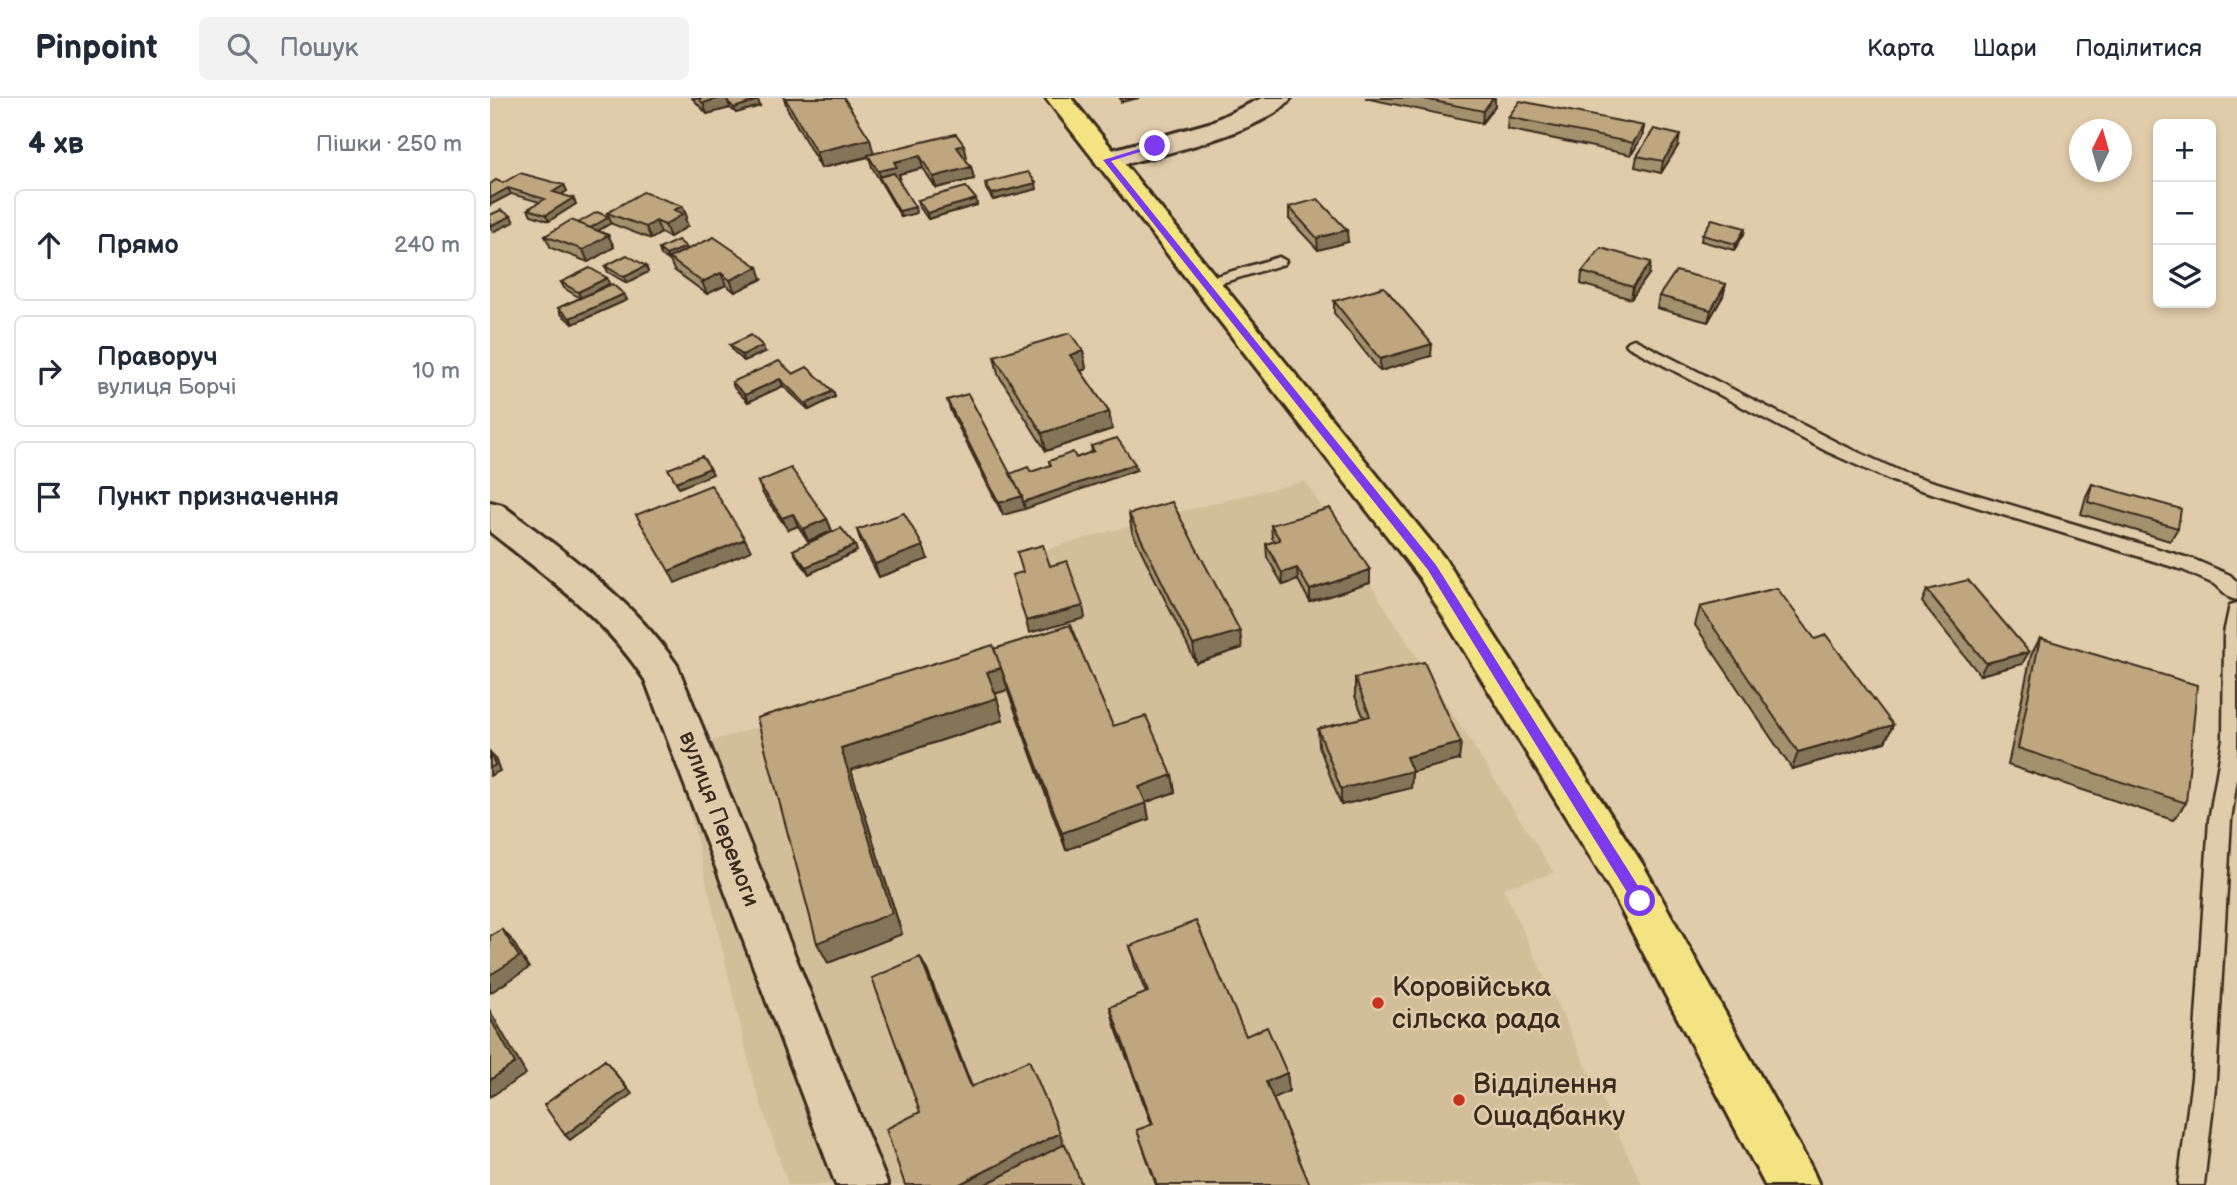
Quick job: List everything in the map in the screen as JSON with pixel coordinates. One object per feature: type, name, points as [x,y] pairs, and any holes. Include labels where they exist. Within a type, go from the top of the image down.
[{"type":"main road","points":[[1058,98],[1432,568],[1627,877],[1793,1185]]},
{"type":"street","points":[[1107,160],[1216,128],[1251,114],[1279,98]]},
{"type":"street","name":"вулиця Перемоги","points":[[490,514],[621,619],[651,655],[663,676],[862,1185]]},
{"type":"lane","points":[[1205,284],[1279,261]]},
{"type":"lane","points":[[1634,344],[1834,448],[1898,477],[2189,565],[2223,580],[2237,593]]},
{"type":"lane","points":[[2191,1185],[2204,1078],[2220,820],[2235,740],[2234,633],[2237,610]]},
{"type":"shaded area","points":[[1305,481],[1554,873],[1503,888],[1642,1185],[788,1185],[753,1080],[676,752],[1060,633],[1034,553],[1170,514]]},
{"type":"building","points":[[698,98],[720,98],[703,103]]},
{"type":"building","points":[[727,98],[757,98],[758,100],[734,108]]},
{"type":"building","points":[[785,98],[844,98],[870,139],[816,152]]},
{"type":"building","points":[[1419,98],[1493,98],[1483,111]]},
{"type":"building","points":[[1520,101],[1644,126],[1633,143],[1508,117]]},
{"type":"building","points":[[1654,129],[1680,135],[1663,161],[1637,156]]},
{"type":"building","points":[[956,134],[964,145],[957,147],[971,167],[933,177],[920,156],[894,162],[897,167],[878,171],[868,155]]},
{"type":"building","points":[[1028,172],[1036,183],[992,194],[985,183]]},
{"type":"building","points":[[520,173],[564,185],[553,192],[573,198],[546,215],[528,209],[545,199],[508,188],[490,198],[490,184],[496,180],[503,183]]},
{"type":"building","points":[[894,173],[915,207],[899,211],[879,177]]},
{"type":"building","points":[[966,187],[976,199],[927,213],[918,200]]},
{"type":"building","points":[[643,192],[682,206],[674,210],[683,214],[665,225],[656,221],[646,227],[607,213]]},
{"type":"building","points":[[1318,199],[1347,230],[1317,238],[1289,207]]},
{"type":"building","points":[[501,210],[511,216],[490,226],[490,215]]},
{"type":"building","points":[[597,212],[609,217],[590,228],[578,223]]},
{"type":"building","points":[[1712,219],[1745,228],[1736,244],[1702,235]]},
{"type":"building","points":[[571,220],[608,235],[583,250],[545,236]]},
{"type":"building","points":[[714,237],[758,267],[730,280],[721,273],[702,282],[669,258]]},
{"type":"building","points":[[678,240],[686,247],[666,255],[659,249]]},
{"type":"building","points":[[1601,248],[1651,262],[1633,287],[1582,272]]},
{"type":"building","points":[[627,255],[646,266],[624,277],[605,266]]},
{"type":"building","points":[[590,268],[607,278],[578,292],[561,282]]},
{"type":"building","points":[[1676,271],[1726,284],[1711,310],[1659,296]]},
{"type":"building","points":[[612,284],[624,294],[570,318],[558,308]]},
{"type":"building","points":[[1384,287],[1432,344],[1380,359],[1334,301]]},
{"type":"building","points":[[1070,333],[1083,351],[1070,355],[1109,412],[1042,433],[994,356]]},
{"type":"building","points":[[751,335],[763,346],[742,355],[730,345]]},
{"type":"building","points":[[779,361],[793,374],[807,367],[833,391],[806,404],[780,379],[745,395],[732,382]]},
{"type":"building","points":[[968,394],[1022,496],[999,503],[947,400]]},
{"type":"building","points":[[1117,438],[1135,464],[1023,502],[1010,474],[1028,467],[1031,472],[1051,465],[1049,461],[1073,452],[1076,458],[1094,451],[1091,446]]},
{"type":"building","points":[[702,456],[710,468],[676,482],[668,469]]},
{"type":"building","points":[[791,468],[827,519],[803,529],[793,514],[782,518],[758,482]]},
{"type":"building","points":[[2092,484],[2181,509],[2178,528],[2088,502]]},
{"type":"building","points":[[711,485],[745,539],[669,571],[636,515]]},
{"type":"building","points":[[1172,502],[1240,631],[1193,645],[1129,514]]},
{"type":"building","points":[[1330,508],[1370,570],[1310,590],[1297,568],[1282,573],[1266,544],[1280,540],[1271,525]]},
{"type":"building","points":[[904,513],[923,546],[875,564],[857,530]]},
{"type":"building","points":[[841,528],[855,545],[806,567],[793,550]]},
{"type":"building","points":[[1043,545],[1050,566],[1067,561],[1083,606],[1026,621],[1012,575],[1023,572],[1017,552]]},
{"type":"building","points":[[1968,580],[2029,652],[1986,663],[1927,590]]},
{"type":"building","points":[[1777,588],[1815,639],[1826,635],[1893,725],[1798,752],[1700,607]]},
{"type":"building","points":[[1070,625],[1113,726],[1146,716],[1172,775],[1139,787],[1146,803],[1062,833],[994,649]]},
{"type":"building","points":[[2040,638],[2197,685],[2186,803],[2018,748]]},
{"type":"building","points":[[993,645],[1001,668],[987,672],[997,698],[841,748],[892,913],[817,943],[757,718]]},
{"type":"building","points":[[1424,662],[1461,743],[1406,757],[1412,771],[1341,789],[1318,729],[1370,716],[1355,678]]},
{"type":"building","points":[[490,752],[495,765],[490,768]]},
{"type":"building","points":[[1196,921],[1246,1036],[1267,1027],[1287,1073],[1266,1082],[1310,1185],[1157,1185],[1137,1130],[1153,1124],[1110,1007],[1148,992],[1130,946]]},
{"type":"building","points":[[502,929],[519,957],[490,975],[490,936]]},
{"type":"building","points":[[920,957],[971,1087],[1029,1060],[1060,1133],[958,1185],[905,1185],[886,1129],[920,1112],[872,978]]},
{"type":"building","points":[[490,1018],[515,1063],[490,1080]]},
{"type":"building","points":[[605,1060],[627,1089],[565,1135],[544,1105]]},
{"type":"building","points":[[1065,1144],[1082,1185],[984,1185]]},
{"type":"place","name":"Коровійська сільска рада","points":[[1378,1003]]},
{"type":"place","name":"Відділення Ощадбанку","points":[[1459,1100]]},
{"type":"route","points":[[1155,146],[1107,160],[1432,568],[1640,901]]}]
